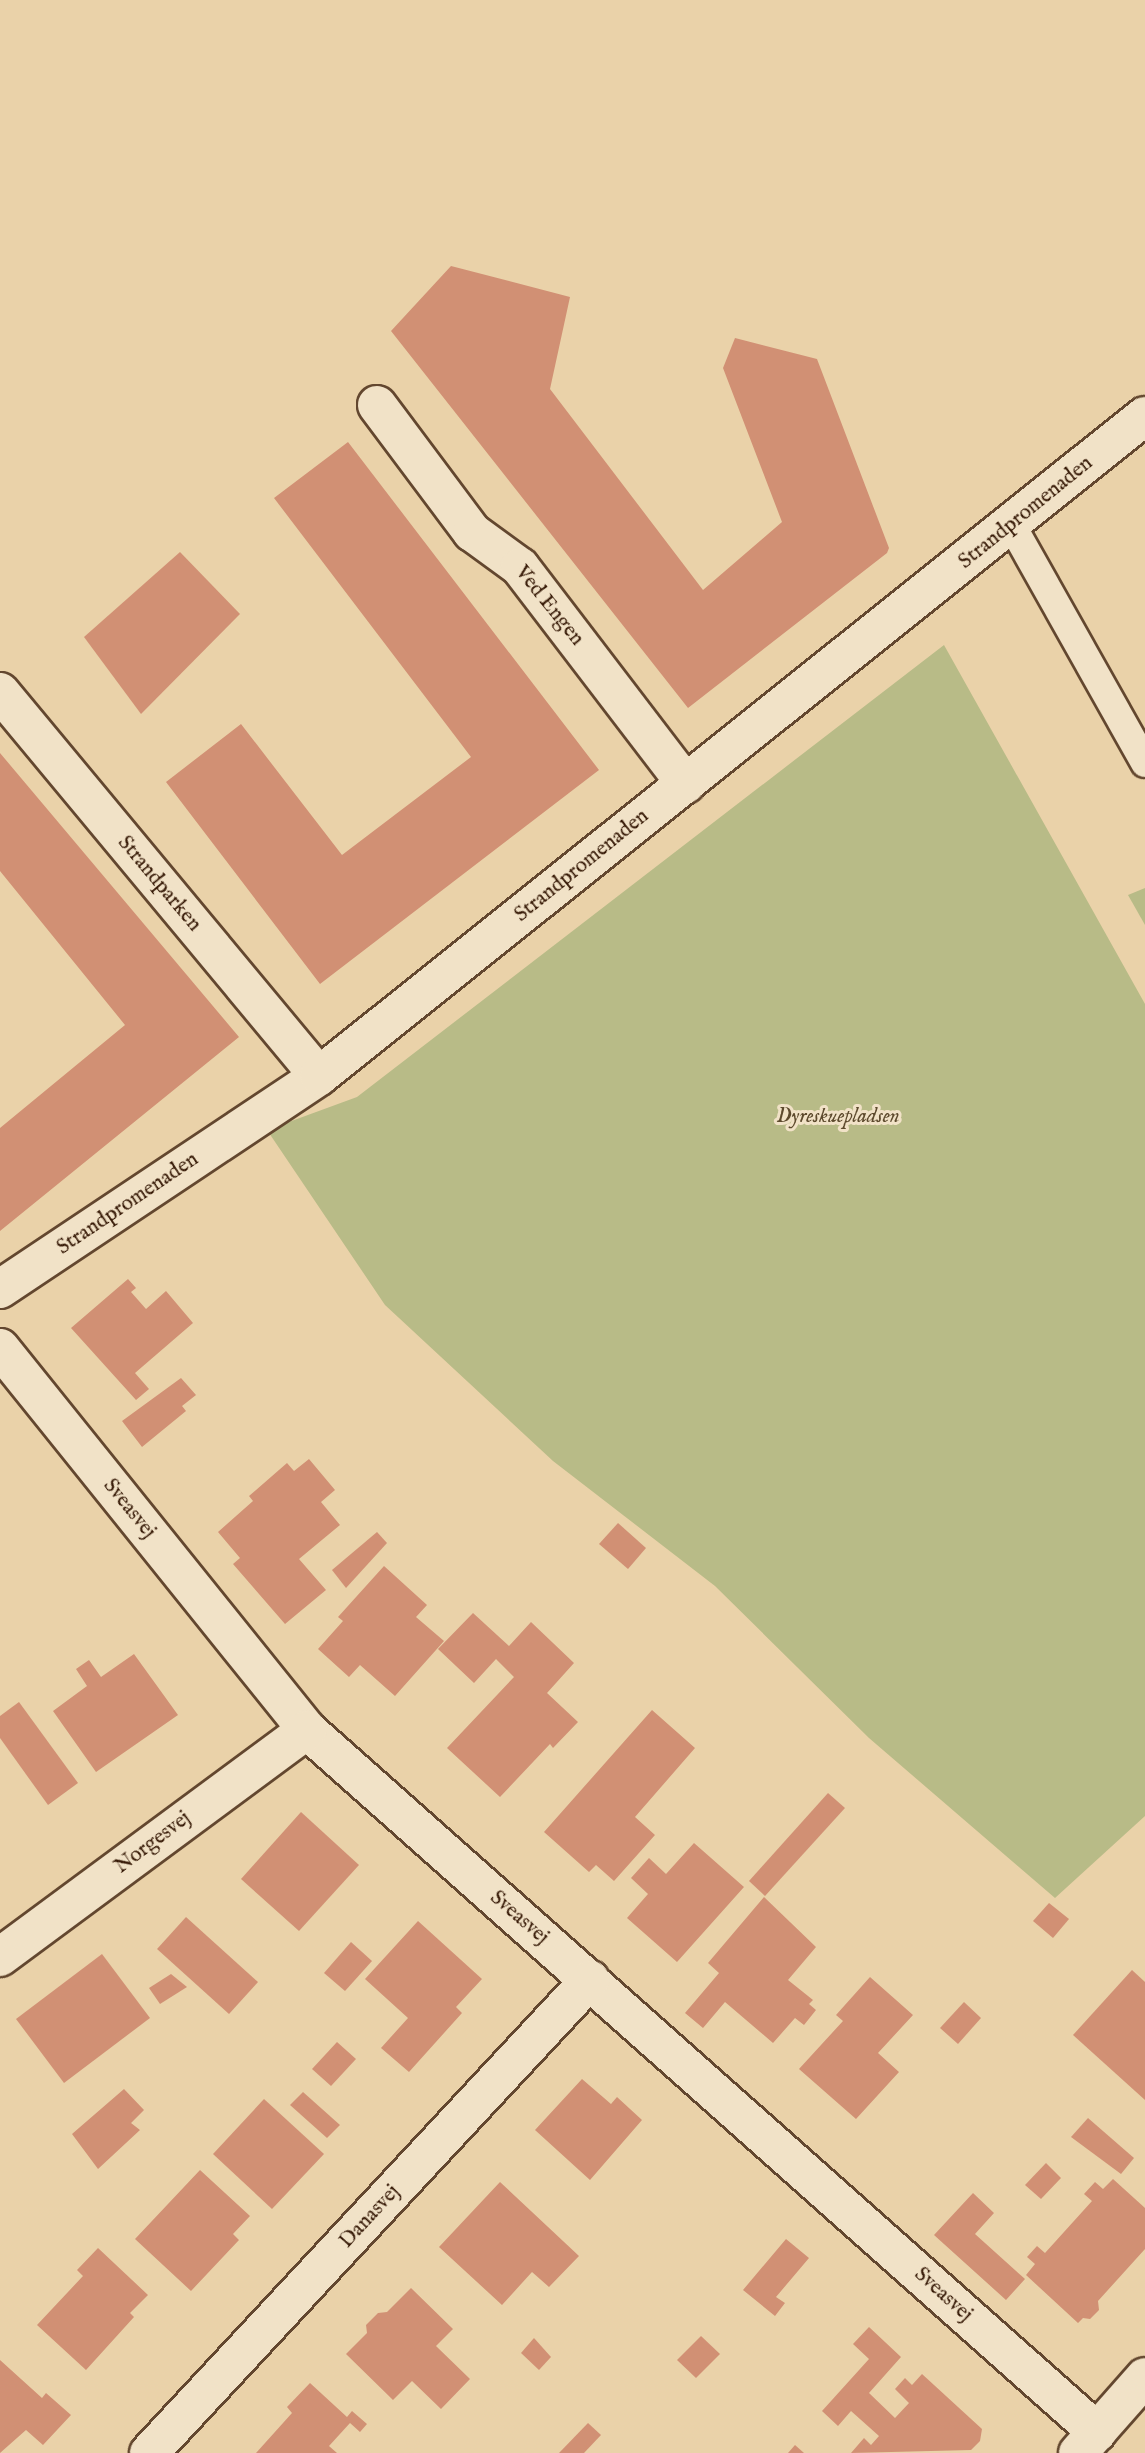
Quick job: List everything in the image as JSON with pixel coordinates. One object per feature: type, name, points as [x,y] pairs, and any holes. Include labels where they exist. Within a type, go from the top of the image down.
[{"type":"street","name":"Ved Engen","points":[[377,405],[472,532],[520,567],[686,784]]},
{"type":"street","name":"Strandpromenaden","points":[[0,1289],[319,1076],[1145,415]]},
{"type":"street","name":"Strandparken","points":[[0,692],[319,1076]]},
{"type":"street","name":"Sveasvej","points":[[0,1348],[307,1730],[590,1980],[1087,2443]]},
{"type":"street","name":"Norgesvej","points":[[0,1957],[307,1730]]},
{"type":"street","name":"Danasvej","points":[[149,2453],[590,1980]]},
{"type":"street","points":[[1087,2443],[1145,2377]]},
{"type":"lane","points":[[1011,524],[1145,762]]},
{"type":"green space","name":"Dyreskuepladsen","points":[[944,645],[1145,1004],[1145,1816],[1055,1898],[869,1738],[715,1586],[553,1461],[385,1305],[267,1130],[357,1097]]},
{"type":"green space","points":[[1145,888],[1145,925],[1128,895]]},
{"type":"building","points":[[451,266],[570,297],[550,389],[703,590],[782,522],[723,368],[735,338],[817,359],[889,548],[887,553],[688,708],[391,331]]},
{"type":"building","points":[[348,442],[599,770],[320,984],[166,782],[241,724],[342,855],[471,757],[274,498]]},
{"type":"building","points":[[180,552],[240,614],[141,714],[84,637]]},
{"type":"building","points":[[0,753],[239,1037],[0,1231],[0,1128],[125,1025],[0,871]]},
{"type":"building","points":[[128,1279],[136,1288],[131,1292],[146,1309],[166,1291],[193,1323],[135,1373],[149,1389],[136,1400],[71,1328]]},
{"type":"building","points":[[181,1378],[196,1395],[182,1406],[186,1411],[142,1447],[122,1421]]},
{"type":"building","points":[[309,1459],[335,1490],[321,1502],[340,1525],[299,1559],[326,1590],[285,1624],[233,1564],[240,1558],[218,1532],[253,1501],[249,1496],[287,1463],[294,1471]]},
{"type":"building","points":[[618,1523],[646,1548],[628,1569],[599,1544]]},
{"type":"building","points":[[377,1532],[387,1543],[346,1588],[332,1570]]},
{"type":"building","points":[[384,1566],[427,1605],[416,1617],[444,1641],[395,1696],[360,1665],[349,1677],[318,1649],[343,1621],[338,1617]]},
{"type":"building","points":[[473,1613],[509,1646],[531,1622],[574,1663],[547,1693],[578,1722],[553,1748],[550,1744],[500,1797],[447,1748],[514,1677],[496,1659],[474,1683],[438,1649]]},
{"type":"building","points":[[134,1654],[178,1715],[96,1772],[53,1711],[87,1686],[76,1669],[89,1660],[101,1677]]},
{"type":"building","points":[[19,1702],[78,1783],[48,1805],[0,1738],[0,1716]]},
{"type":"building","points":[[652,1710],[695,1748],[635,1817],[655,1835],[614,1881],[596,1865],[589,1872],[544,1832]]},
{"type":"building","points":[[828,1793],[845,1808],[765,1896],[749,1881]]},
{"type":"building","points":[[301,1812],[359,1865],[299,1931],[241,1879]]},
{"type":"building","points":[[694,1843],[744,1887],[677,1962],[627,1918],[648,1894],[631,1878],[649,1858],[666,1874]]},
{"type":"building","points":[[764,1897],[816,1947],[788,1980],[813,2000],[809,2004],[816,2010],[804,2025],[795,2018],[773,2043],[725,2002],[703,2028],[685,2013],[719,1973],[708,1963]]},
{"type":"building","points":[[1049,1903],[1069,1919],[1053,1938],[1033,1921]]},
{"type":"building","points":[[186,1917],[258,1982],[229,2014],[157,1949]]},
{"type":"building","points":[[418,1921],[482,1979],[456,2007],[462,2013],[409,2072],[381,2048],[408,2018],[365,1979]]},
{"type":"building","points":[[351,1942],[372,1961],[345,1991],[324,1973]]},
{"type":"building","points":[[102,1954],[150,2018],[64,2083],[16,2019]]},
{"type":"building","points":[[1132,1970],[1145,1982],[1145,2100],[1073,2035]]},
{"type":"building","points":[[171,1974],[187,1987],[160,2004],[149,1988]]},
{"type":"building","points":[[870,1977],[913,2015],[878,2053],[899,2072],[856,2119],[799,2069],[843,2021],[836,2015]]},
{"type":"building","points":[[964,2002],[981,2018],[958,2044],[940,2028]]},
{"type":"building","points":[[337,2042],[356,2059],[331,2086],[312,2069]]},
{"type":"building","points":[[582,2079],[611,2104],[617,2097],[642,2120],[590,2180],[535,2130]]},
{"type":"building","points":[[124,2089],[144,2110],[131,2123],[140,2130],[98,2169],[72,2134]]},
{"type":"building","points":[[303,2092],[340,2125],[327,2138],[290,2105]]},
{"type":"building","points":[[264,2099],[324,2154],[272,2209],[213,2154]]},
{"type":"building","points":[[1088,2118],[1134,2158],[1121,2174],[1071,2137]]},
{"type":"building","points":[[1046,2163],[1061,2178],[1041,2199],[1025,2185]]},
{"type":"building","points":[[200,2170],[250,2216],[233,2234],[239,2240],[191,2291],[135,2239]]},
{"type":"building","points":[[1113,2179],[1145,2208],[1145,2249],[1098,2301],[1099,2310],[1090,2319],[1083,2318],[1078,2323],[1026,2275],[1035,2264],[1027,2257],[1037,2246],[1045,2253],[1092,2201],[1084,2194],[1095,2182],[1103,2189]]},
{"type":"building","points":[[500,2182],[579,2256],[549,2287],[532,2272],[502,2305],[439,2247]]},
{"type":"building","points":[[973,2193],[994,2213],[975,2234],[1025,2279],[1006,2300],[934,2235]]},
{"type":"building","points":[[786,2239],[809,2258],[776,2297],[785,2303],[775,2316],[743,2290]]},
{"type":"building","points":[[98,2248],[148,2295],[130,2313],[134,2317],[86,2370],[37,2325],[83,2276],[77,2270]]},
{"type":"building","points":[[411,2288],[453,2329],[436,2346],[470,2379],[441,2409],[412,2381],[393,2400],[346,2354],[367,2333],[366,2325],[378,2313],[387,2312]]},
{"type":"building","points":[[869,2327],[901,2357],[869,2393],[895,2418],[909,2403],[895,2389],[905,2378],[912,2385],[922,2374],[982,2429],[980,2441],[971,2450],[851,2453],[864,2438],[871,2445],[879,2436],[851,2411],[838,2426],[822,2411],[869,2359],[853,2344]]},
{"type":"building","points":[[701,2336],[720,2354],[696,2378],[677,2360]]},
{"type":"building","points":[[534,2338],[551,2357],[539,2370],[521,2353]]},
{"type":"building","points":[[0,2360],[42,2398],[46,2393],[71,2415],[43,2445],[26,2430],[0,2453]]},
{"type":"building","points":[[310,2383],[347,2417],[352,2411],[367,2424],[360,2432],[350,2423],[329,2446],[337,2453],[256,2453],[292,2413],[287,2407]]},
{"type":"building","points":[[588,2423],[601,2435],[584,2453],[559,2453]]},
{"type":"building","points":[[795,2445],[804,2453],[788,2453]]}]
